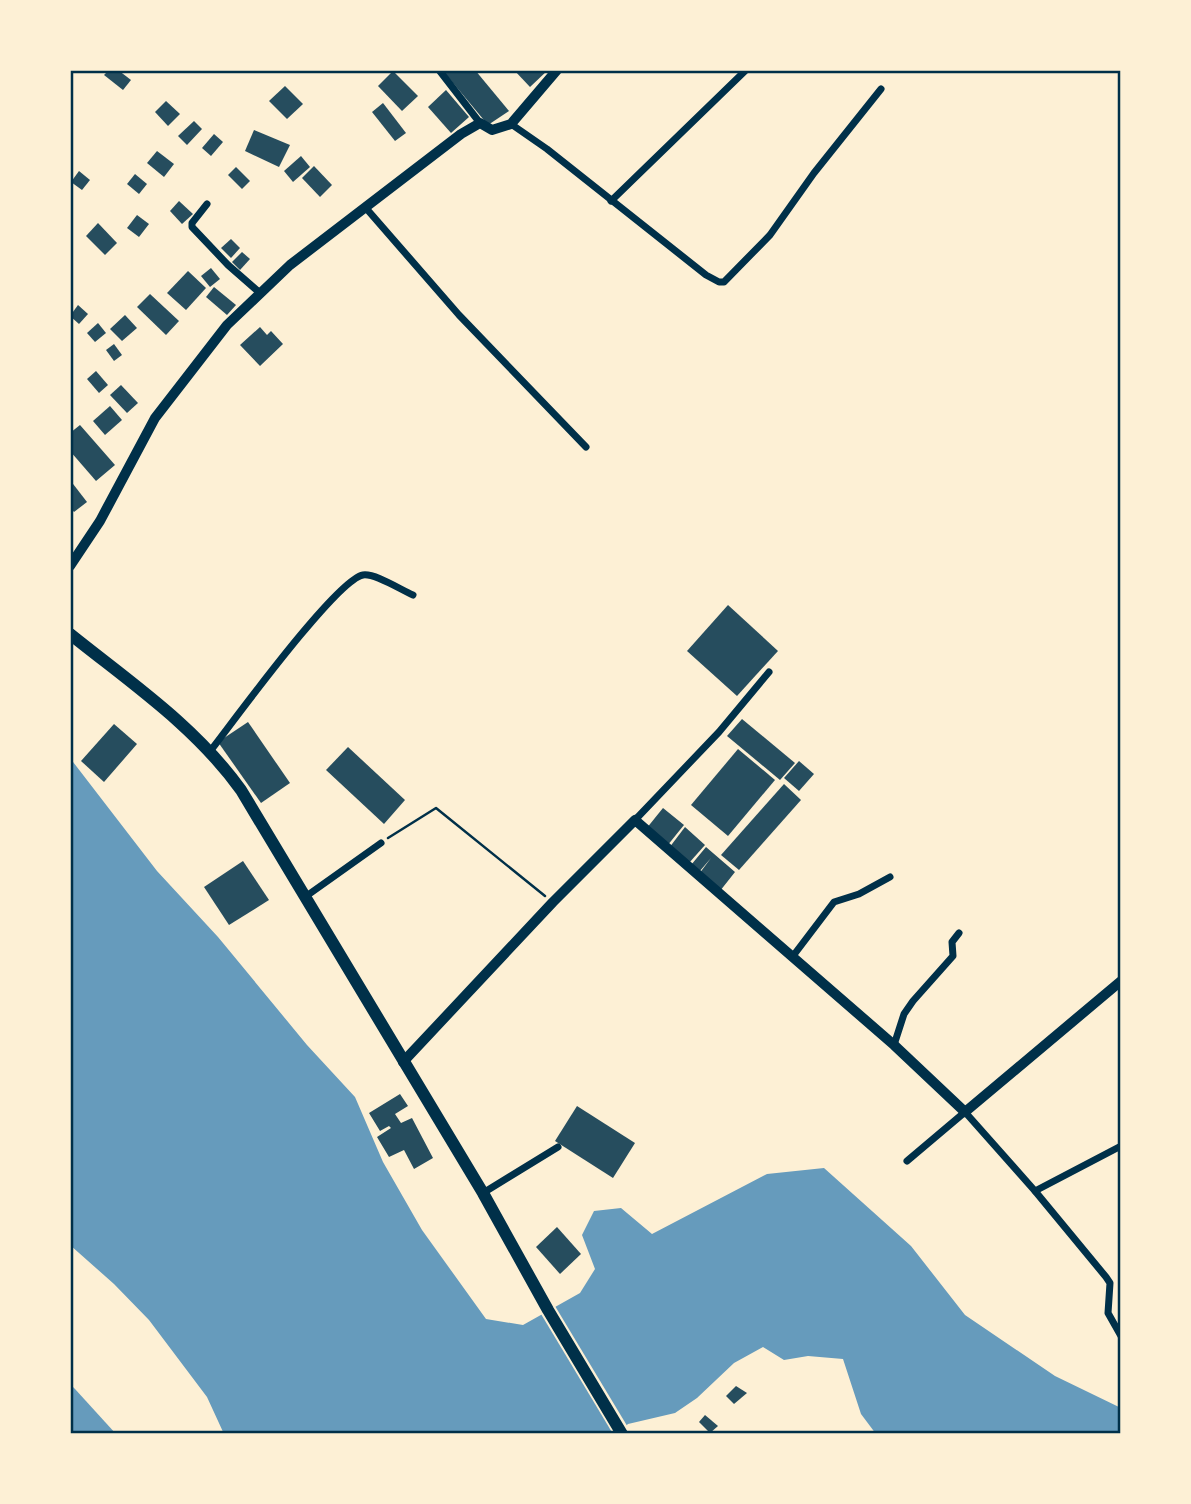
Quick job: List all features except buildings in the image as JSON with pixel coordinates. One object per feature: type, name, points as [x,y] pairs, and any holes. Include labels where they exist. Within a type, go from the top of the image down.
[{"type":"main road","points":[[70,634],[173,716],[211,750],[241,790],[483,1193],[548,1310],[622,1434]]},
{"type":"street","points":[[439,70],[480,123],[492,130],[511,124],[556,70]]},
{"type":"street","points":[[611,201],[746,70]]},
{"type":"street","points":[[511,124],[547,149],[706,275],[724,282],[770,235],[814,173],[881,89]]},
{"type":"street","points":[[70,566],[100,521],[155,418],[228,326],[290,265],[461,134],[480,123]]},
{"type":"street","points":[[207,204],[192,223],[192,227],[228,265],[260,293]]},
{"type":"street","points":[[365,207],[459,315],[586,447]]},
{"type":"street","points":[[211,750],[317,614],[356,578],[369,575],[413,595]]},
{"type":"street","points":[[403,1062],[553,902],[719,732],[769,672]]},
{"type":"street","points":[[635,820],[894,1045],[965,1112],[1106,1277],[1110,1283],[1108,1313],[1121,1336]]},
{"type":"street","points":[[304,898],[381,843]]},
{"type":"street","points":[[793,956],[834,902],[859,894],[890,877]]},
{"type":"street","points":[[894,1045],[904,1014],[953,956],[953,942],[959,933]]},
{"type":"street","points":[[907,1161],[1121,981]]},
{"type":"street","points":[[1035,1191],[1121,1146]]},
{"type":"street","points":[[483,1193],[558,1147]]},
{"type":"path","points":[[381,843],[436,808],[553,902]]},
{"type":"water","points":[[70,758],[157,871],[218,937],[307,1045],[355,1097],[383,1162],[422,1230],[486,1319],[523,1325],[580,1293],[595,1269],[582,1235],[594,1211],[621,1208],[652,1234],[767,1174],[824,1168],[911,1246],[965,1315],[1055,1376],[1121,1408],[1121,1434],[876,1434],[861,1414],[843,1359],[808,1356],[784,1360],[763,1347],[734,1363],[697,1398],[675,1413],[628,1424],[617,1434],[224,1434],[207,1397],[149,1320],[70,1245]]},
{"type":"water","points":[[70,1384],[75,1389],[116,1434],[70,1434]]},
{"type":"pier","points":[[555,1306],[629,1429],[622,1434],[613,1434],[541,1314]]}]
